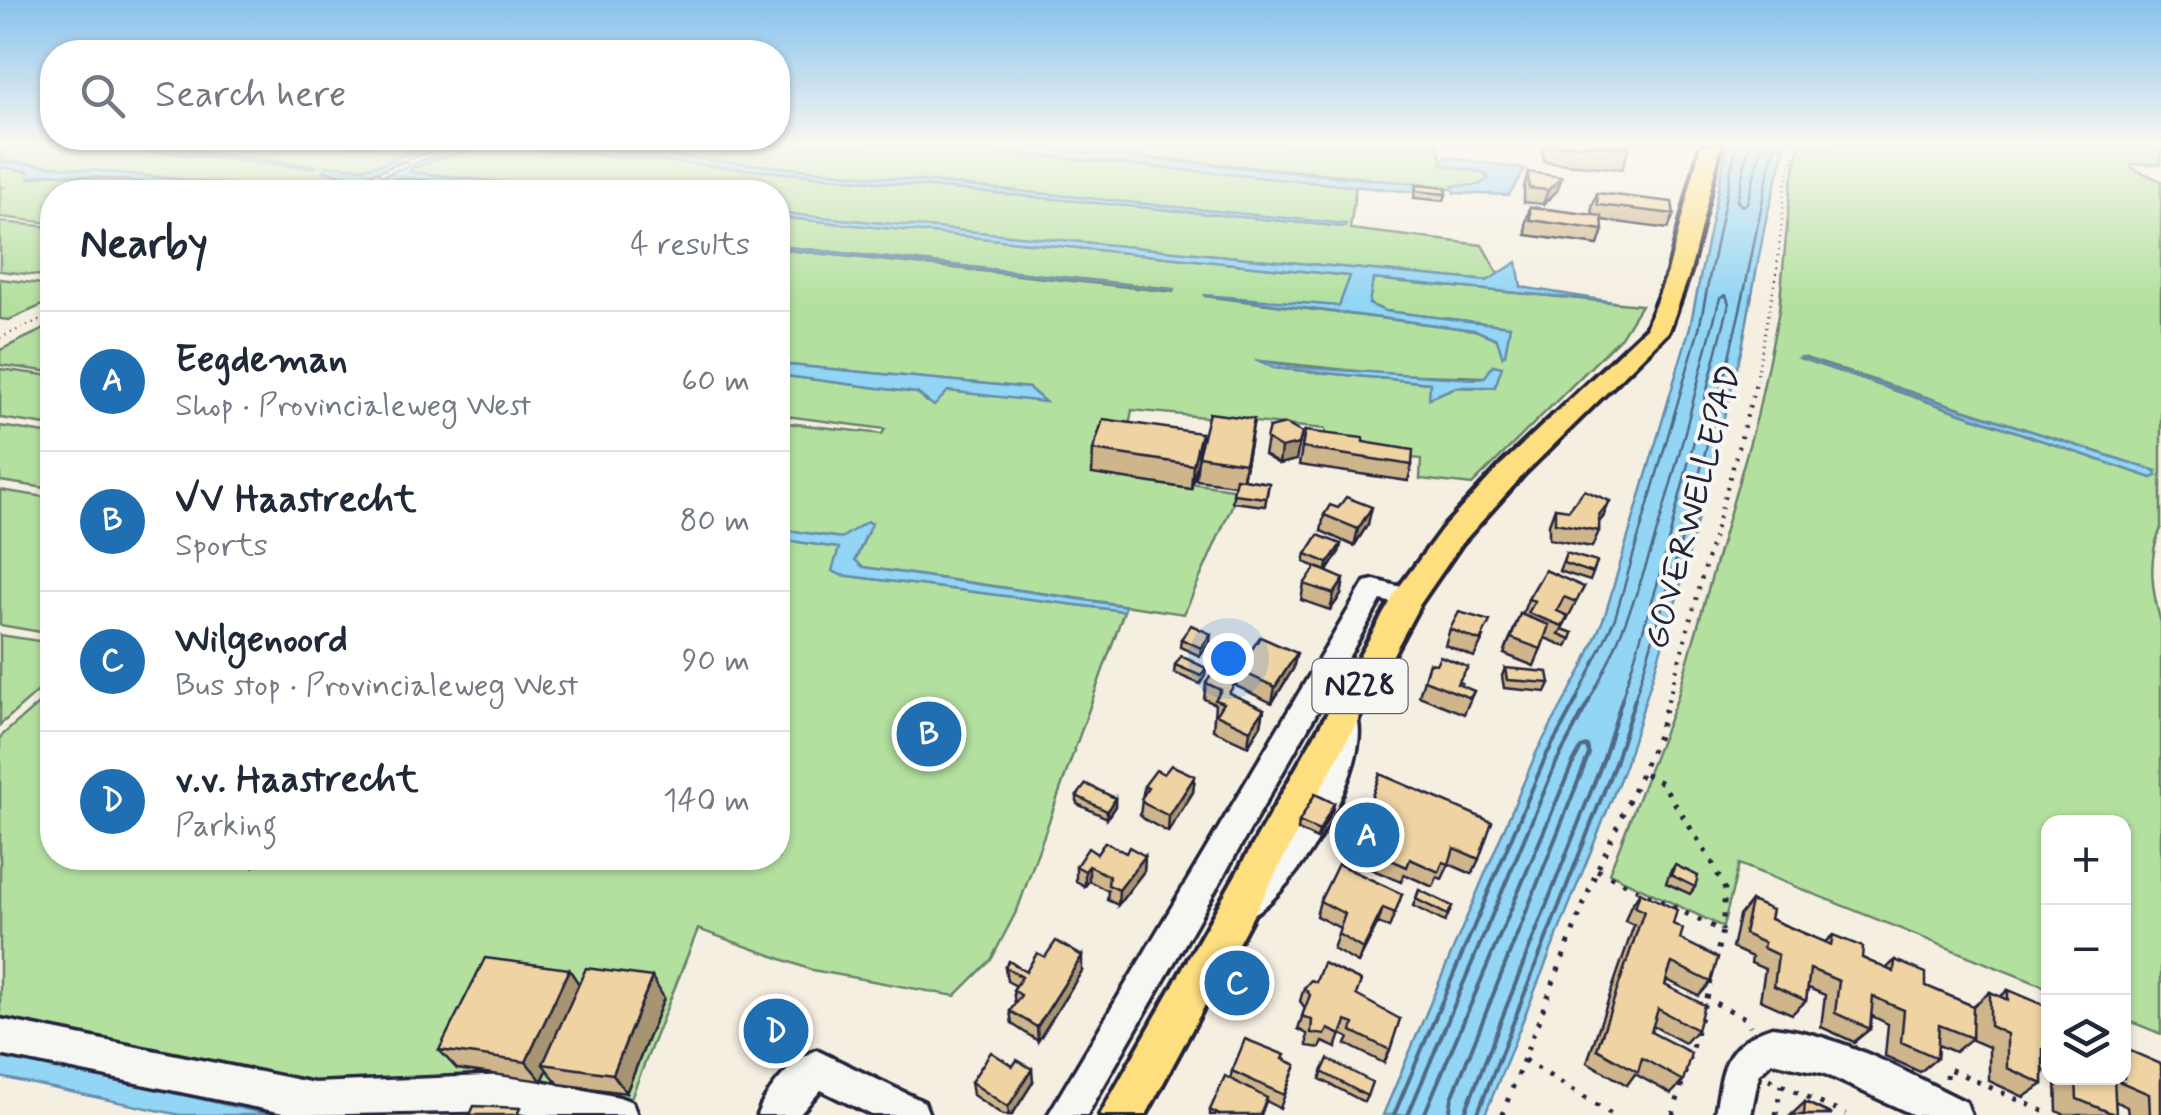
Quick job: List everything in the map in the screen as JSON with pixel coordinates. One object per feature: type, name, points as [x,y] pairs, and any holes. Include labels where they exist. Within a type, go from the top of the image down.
[{"type":"main road","name":"N228","points":[[1122,1115],[1408,598],[1452,536],[1513,469],[1657,331],[1679,272],[1697,197]]},
{"type":"street","points":[[1066,1115],[1374,589],[1408,598]]},
{"type":"street","points":[[0,1037],[314,1101],[510,1092],[618,1115]]},
{"type":"street","points":[[1733,1115],[1751,1057],[1778,1044],[1807,1047],[1949,1113]]},
{"type":"street","points":[[775,1115],[816,1068],[911,1115]]},
{"type":"path","name":"GOVERWELLEPAD","points":[[1502,1115],[1598,870],[1658,736],[1755,386],[1777,268],[1784,197]]},
{"type":"path","points":[[0,338],[40,320]]},
{"type":"path","points":[[1643,774],[1662,782],[1726,890],[1722,931],[1707,998],[1673,1115]]},
{"type":"path","points":[[1598,870],[1722,931]]},
{"type":"path","points":[[1707,998],[1747,1019],[1751,1057],[1781,1084],[1846,1115]]},
{"type":"path","points":[[1524,1060],[1613,1115]]},
{"type":"path","points":[[1949,1113],[1946,1068],[2052,1115]]},
{"type":"path","points":[[1776,1115],[1781,1084]]},
{"type":"green space","points":[[0,197],[40,197],[40,222],[0,217]]},
{"type":"green space","points":[[790,197],[1045,197],[1345,227],[1058,197],[1354,197],[1350,229],[1482,245],[1499,275],[1487,281],[790,214]]},
{"type":"green space","points":[[1790,197],[2161,197],[2161,528],[2152,575],[2161,623],[2161,1034],[2131,1022],[2131,815],[2041,815],[2041,985],[1739,864],[1723,927],[1609,873],[1677,699],[1757,417],[1779,311]],"holes":[[[1802,357],[2156,471],[2152,478],[1799,358]]]},
{"type":"green space","points":[[790,218],[1351,276],[1339,307],[1204,296],[1475,330],[1497,339],[1502,355],[1509,326],[1385,311],[1368,304],[1373,279],[1641,305],[1621,337],[1472,485],[1420,479],[1421,459],[1326,447],[1325,429],[1132,410],[1127,437],[1190,483],[1239,490],[1184,614],[863,567],[855,561],[871,524],[841,538],[790,531],[790,423],[882,434],[885,429],[790,417],[790,377],[918,393],[927,402],[948,391],[1044,401],[1028,388],[790,365],[790,250],[1173,292],[1174,289],[790,247]],"holes":[[[1261,361],[1385,374],[1485,377],[1484,388],[1456,387],[1431,397],[1431,383],[1275,368]]]},
{"type":"green space","points":[[0,222],[40,226],[40,276],[0,271]]},
{"type":"green space","points":[[0,279],[40,284],[40,306],[9,320],[0,319]]},
{"type":"green space","points":[[40,331],[40,370],[0,365],[0,350]]},
{"type":"green space","points":[[0,369],[40,374],[40,424],[0,418]]},
{"type":"green space","points":[[0,426],[40,432],[40,487],[0,481]]},
{"type":"green space","points":[[0,490],[40,496],[40,632],[0,625]]},
{"type":"green space","points":[[790,541],[839,548],[841,575],[1124,611],[1018,908],[991,960],[955,996],[812,970],[698,929],[631,1098],[555,1088],[321,1092],[0,1024],[0,737],[40,702],[40,870],[790,870]]},
{"type":"green space","points":[[0,635],[40,641],[40,690],[0,725]]},
{"type":"water","points":[[1035,197],[1078,197],[1346,224],[1345,227]]},
{"type":"water","points":[[1716,197],[1772,197],[1742,348],[1679,591],[1625,766],[1485,1115],[1383,1115],[1537,751],[1583,667],[1605,615],[1690,327]]},
{"type":"water","points":[[790,214],[1487,281],[1517,262],[1521,287],[1614,302],[1373,279],[1369,304],[1385,311],[1510,326],[1502,355],[1497,339],[1475,330],[1203,295],[1339,306],[1350,276],[790,218]]},
{"type":"water","points":[[790,247],[1175,290],[790,250]]},
{"type":"water","points":[[1798,357],[2156,471],[2157,476],[2152,478]]},
{"type":"water","points":[[1255,360],[1293,367],[1476,379],[1485,377],[1493,365],[1502,367],[1495,387],[1456,387],[1429,398],[1430,383],[1274,368]]},
{"type":"water","points":[[790,365],[1029,388],[1045,402],[948,391],[934,406],[917,393],[790,377]]},
{"type":"water","points":[[868,521],[871,524],[855,560],[863,567],[1125,606],[1124,611],[841,575],[832,571],[839,548],[790,541],[790,531],[841,538]]},
{"type":"water","points":[[0,1053],[270,1115],[180,1115],[0,1077]]},
{"type":"building","points":[[1597,197],[1631,197],[1672,202],[1674,214],[1598,205]]},
{"type":"building","points":[[1530,207],[1602,216],[1603,230],[1530,220]]},
{"type":"building","points":[[1209,413],[1254,419],[1245,463],[1198,456]]},
{"type":"building","points":[[1103,419],[1201,433],[1193,465],[1093,450]]},
{"type":"building","points":[[1286,424],[1302,433],[1299,444],[1281,448],[1266,439],[1269,428]]},
{"type":"building","points":[[1305,431],[1363,438],[1363,442],[1413,450],[1412,465],[1302,448]]},
{"type":"building","points":[[1236,478],[1269,483],[1266,498],[1233,494]]},
{"type":"building","points":[[1584,490],[1610,501],[1599,515],[1599,531],[1555,523],[1555,508],[1569,510]]},
{"type":"building","points":[[1346,497],[1372,507],[1358,529],[1324,515],[1330,505],[1338,508]]},
{"type":"building","points":[[1318,535],[1341,544],[1328,563],[1306,554]]},
{"type":"building","points":[[1566,553],[1597,562],[1593,573],[1563,563]]},
{"type":"building","points":[[1316,567],[1344,579],[1334,594],[1304,584]]},
{"type":"building","points":[[1545,570],[1584,587],[1576,602],[1564,597],[1557,611],[1568,616],[1562,626],[1528,613],[1535,601],[1528,599]]},
{"type":"building","points":[[1459,612],[1490,621],[1480,641],[1450,629]]},
{"type":"building","points":[[1520,614],[1549,625],[1541,649],[1511,638]]},
{"type":"building","points":[[1191,625],[1211,634],[1201,648],[1181,639]]},
{"type":"building","points":[[1562,629],[1573,633],[1571,639],[1559,634]]},
{"type":"building","points":[[1260,637],[1297,653],[1275,687],[1238,670]]},
{"type":"building","points":[[1181,656],[1206,668],[1201,676],[1175,665]]},
{"type":"building","points":[[1440,656],[1468,667],[1457,684],[1474,691],[1470,698],[1424,680],[1429,663],[1436,664]]},
{"type":"building","points":[[1505,668],[1548,672],[1550,683],[1507,680]]},
{"type":"building","points":[[1213,672],[1236,682],[1229,693],[1264,709],[1250,730],[1216,714],[1223,703],[1215,700],[1221,690],[1206,683]]},
{"type":"building","points":[[1171,765],[1195,776],[1169,816],[1141,799],[1148,788],[1144,786],[1156,770],[1164,774]]},
{"type":"building","points":[[1380,774],[1492,822],[1479,859],[1454,848],[1449,864],[1443,862],[1439,872],[1410,859],[1407,867],[1355,844]]},
{"type":"building","points":[[1086,784],[1115,798],[1107,811],[1077,796]]},
{"type":"building","points":[[1315,794],[1334,803],[1319,831],[1299,822]]},
{"type":"building","points":[[1105,842],[1126,853],[1129,847],[1145,856],[1119,890],[1108,885],[1109,876],[1089,866],[1085,871],[1076,866],[1088,848],[1097,854]]},
{"type":"building","points":[[1338,864],[1402,894],[1395,913],[1383,908],[1363,949],[1338,934],[1345,914],[1320,901]]},
{"type":"building","points":[[1675,865],[1698,876],[1695,887],[1671,875]]},
{"type":"building","points":[[1419,890],[1452,906],[1448,915],[1416,899]]},
{"type":"building","points":[[1640,892],[1677,910],[1673,924],[1683,929],[1680,939],[1718,958],[1711,982],[1672,963],[1668,974],[1665,985],[1704,1005],[1697,1030],[1658,1009],[1651,1032],[1691,1053],[1683,1081],[1642,1058],[1638,1072],[1597,1049],[1644,911],[1635,907]]},
{"type":"building","points":[[1751,901],[1772,910],[1770,919],[1831,945],[1833,935],[1863,947],[1862,958],[1894,972],[1895,960],[1926,973],[1926,986],[1973,1006],[1972,1038],[1939,1025],[1937,1058],[1901,1042],[1904,1010],[1873,996],[1870,1029],[1835,1013],[1839,981],[1810,969],[1806,1001],[1774,986],[1778,955],[1744,934]]},
{"type":"building","points":[[1056,941],[1082,956],[1037,1027],[1010,1011],[1021,995],[1013,990],[1022,977],[1005,967],[1009,961],[1026,972],[1037,953],[1045,957]]},
{"type":"building","points":[[485,958],[569,969],[526,1062],[439,1050]]},
{"type":"building","points":[[1323,963],[1361,981],[1356,995],[1400,1019],[1390,1050],[1352,1031],[1354,1024],[1346,1021],[1341,1035],[1328,1029],[1325,1035],[1311,1033],[1312,1020],[1302,1016],[1310,995],[1304,988],[1311,980],[1316,982]]},
{"type":"building","points":[[586,968],[652,977],[613,1074],[543,1064]]},
{"type":"building","points":[[2008,990],[2041,1004],[2041,1083],[2007,1068],[2007,1034],[1990,1026],[1990,992],[2008,1000]]},
{"type":"building","points":[[1245,1039],[1285,1055],[1283,1059],[1296,1065],[1284,1095],[1232,1071]]},
{"type":"building","points":[[2131,1051],[2161,1064],[2161,1115],[2150,1115],[2149,1094],[2128,1085]]},
{"type":"building","points":[[991,1052],[1013,1066],[1017,1060],[1032,1069],[1008,1107],[971,1082]]},
{"type":"building","points":[[1328,1059],[1372,1082],[1367,1096],[1322,1072]]},
{"type":"building","points":[[1225,1076],[1267,1098],[1260,1115],[1220,1115],[1210,1110]]},
{"type":"building","points":[[2076,1085],[2114,1085],[2116,1115],[2077,1099]]},
{"type":"building","points":[[1805,1102],[1832,1115],[1804,1115]]},
{"type":"building","points":[[474,1106],[520,1108],[517,1115],[470,1115]]},
{"type":"place","name":"VV Haastrecht","points":[[929,734]]},
{"type":"place","name":"Eegdeman","points":[[1367,835]]},
{"type":"place","name":"Wilgenoord","points":[[1237,983]]},
{"type":"place","name":"v.v. Haastrecht","points":[[776,1031]]}]
